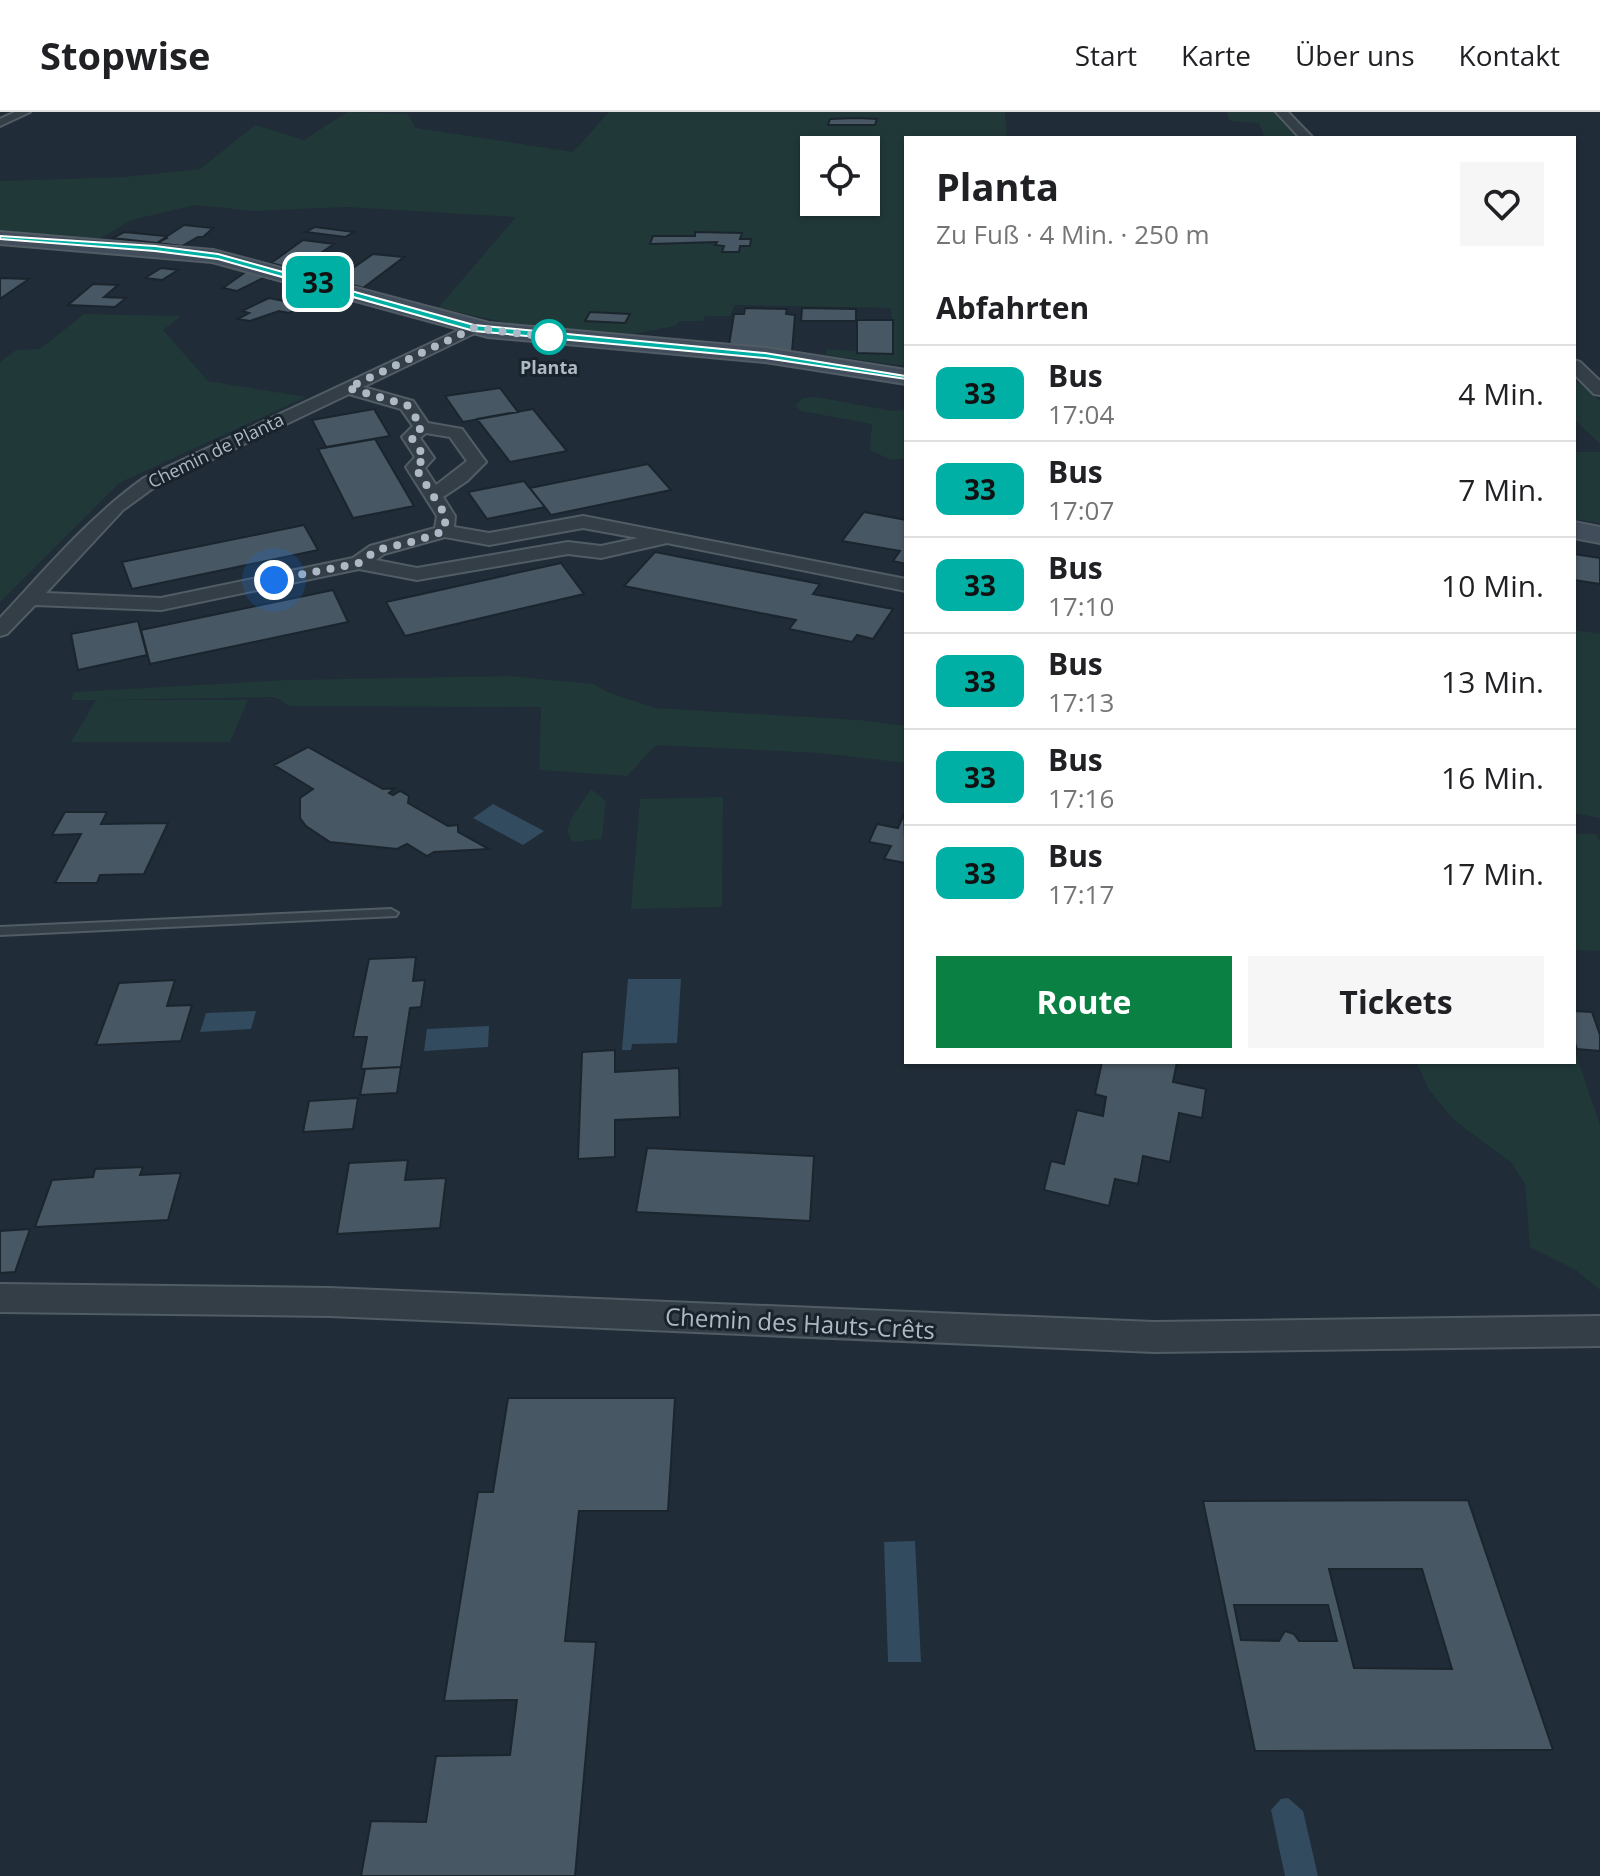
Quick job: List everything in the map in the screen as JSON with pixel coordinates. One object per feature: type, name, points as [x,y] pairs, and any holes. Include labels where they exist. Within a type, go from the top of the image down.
[{"type":"main road","points":[[0,238],[142,247],[218,257],[328,285],[474,328],[765,355],[904,377]]},
{"type":"main road","points":[[1576,530],[1600,535]]},
{"type":"street","points":[[0,123],[24,112]]},
{"type":"street","points":[[1282,112],[1305,136]]},
{"type":"street","name":"Chemin de Planta","points":[[0,630],[116,506],[150,482],[474,328]]},
{"type":"street","points":[[1576,367],[1600,390]]},
{"type":"street","points":[[348,388],[407,405],[422,427],[456,433],[477,462],[433,495]]},
{"type":"street","points":[[422,427],[411,437],[425,458],[415,467],[446,516],[444,531]]},
{"type":"street","points":[[359,563],[377,550],[444,531],[489,539],[636,510]]},
{"type":"street","points":[[583,522],[904,585]]},
{"type":"street","points":[[28,598],[161,604],[359,563],[417,574],[568,548],[601,552],[667,537]]},
{"type":"street","name":"Chemin des Hauts-Crêts","points":[[0,1298],[330,1302],[1124,1336],[1600,1331]]},
{"type":"lane","points":[[0,931],[391,913]]},
{"type":"green space","points":[[347,112],[408,114],[416,128],[573,152],[609,112],[1005,112],[1007,136],[904,136],[904,366],[826,355],[827,349],[893,354],[891,308],[735,305],[730,316],[706,316],[702,321],[680,321],[675,326],[627,335],[509,323],[438,308],[516,217],[346,207],[253,211],[196,205],[131,220],[99,239],[0,233],[0,181],[124,177],[200,169],[255,125],[304,140]]},
{"type":"green space","points":[[1226,112],[1275,112],[1298,136],[1264,136],[1259,123],[1230,121]]},
{"type":"green space","points":[[84,314],[181,316],[163,330],[208,381],[306,397],[119,483],[0,602],[0,362],[16,350],[40,349]]},
{"type":"green space","points":[[1576,381],[1600,401],[1600,444],[1576,421]]},
{"type":"green space","points":[[816,397],[892,411],[904,410],[904,458],[891,460],[870,450],[872,424],[801,411],[795,406],[803,398]]},
{"type":"green space","points":[[1576,452],[1600,452],[1600,523],[1576,519]]},
{"type":"green space","points":[[1576,630],[1600,634],[1600,818],[1576,813]]},
{"type":"green space","points":[[509,676],[593,684],[612,694],[656,708],[859,720],[904,726],[904,763],[820,753],[656,745],[627,776],[539,770],[541,707],[290,706],[275,697],[99,700],[248,700],[230,742],[71,742],[96,700],[71,700],[74,692],[287,680]]},
{"type":"green space","points":[[591,789],[606,801],[602,839],[572,842],[567,831],[572,817]]},
{"type":"green space","points":[[723,797],[722,907],[631,909],[640,799]]},
{"type":"green space","points":[[1576,834],[1596,834],[1600,841],[1600,951],[1576,950]]},
{"type":"green space","points":[[1576,1054],[1600,1125],[1600,1290],[1576,1270],[1530,1247],[1525,1184],[1511,1162],[1455,1121],[1429,1090],[1417,1064],[1576,1064]]},
{"type":"water","points":[[493,804],[544,831],[523,845],[473,818]]},
{"type":"water","points":[[628,979],[681,979],[677,1043],[632,1044],[631,1050],[622,1050]]},
{"type":"water","points":[[256,1011],[251,1029],[200,1032],[206,1013]]},
{"type":"water","points":[[489,1026],[488,1047],[424,1051],[427,1029]]},
{"type":"water","points":[[915,1541],[921,1662],[888,1662],[884,1542]]},
{"type":"water","points":[[1288,1798],[1303,1811],[1318,1876],[1285,1876],[1271,1810],[1281,1799]]},
{"type":"building","points":[[830,119],[877,119],[875,125],[828,125]]},
{"type":"building","points":[[184,225],[213,228],[203,237],[182,246],[157,243]]},
{"type":"building","points":[[315,227],[354,232],[345,237],[306,232]]},
{"type":"building","points":[[124,232],[167,238],[157,243],[113,238]]},
{"type":"building","points":[[695,232],[742,233],[740,239],[751,239],[750,246],[740,246],[739,252],[722,252],[724,246],[715,245],[717,242],[650,244],[653,236],[695,236]]},
{"type":"building","points":[[303,240],[334,244],[300,267],[320,269],[308,273],[271,263]]},
{"type":"building","points":[[373,254],[404,257],[363,288],[336,280]]},
{"type":"building","points":[[161,268],[178,270],[162,280],[145,278]]},
{"type":"building","points":[[247,271],[269,275],[237,291],[223,288]]},
{"type":"building","points":[[0,278],[29,279],[0,299]]},
{"type":"building","points":[[93,284],[118,285],[104,297],[126,298],[115,307],[68,305]]},
{"type":"building","points":[[269,298],[304,305],[289,313],[279,311],[250,321],[238,319],[249,313],[242,311]]},
{"type":"building","points":[[745,308],[787,309],[786,314],[795,315],[792,352],[729,345],[734,314],[744,314]]},
{"type":"building","points":[[802,308],[856,309],[856,320],[893,320],[893,354],[857,353],[857,321],[801,321]]},
{"type":"building","points":[[590,312],[630,314],[625,323],[585,321]]},
{"type":"building","points":[[500,388],[518,412],[463,422],[445,396]]},
{"type":"building","points":[[374,409],[390,436],[326,447],[312,420]]},
{"type":"building","points":[[533,409],[567,451],[510,462],[477,419]]},
{"type":"building","points":[[375,439],[414,506],[353,518],[318,449]]},
{"type":"building","points":[[648,464],[671,490],[551,515],[530,488]]},
{"type":"building","points":[[524,481],[545,507],[487,519],[468,492]]},
{"type":"building","points":[[864,512],[904,520],[904,564],[893,561],[900,551],[842,541]]},
{"type":"building","points":[[304,525],[318,550],[132,589],[122,562]]},
{"type":"building","points":[[655,552],[820,584],[813,594],[893,609],[873,639],[857,635],[852,642],[789,629],[796,620],[624,586]]},
{"type":"building","points":[[1576,554],[1600,558],[1600,584],[1576,580]]},
{"type":"building","points":[[561,563],[584,594],[405,636],[386,602]]},
{"type":"building","points":[[333,590],[348,622],[150,664],[141,630]]},
{"type":"building","points":[[138,621],[147,655],[78,670],[71,634]]},
{"type":"building","points":[[308,747],[383,789],[395,788],[389,793],[393,795],[400,791],[409,796],[408,803],[448,826],[458,825],[458,832],[489,849],[434,852],[427,856],[407,844],[397,849],[330,842],[306,826],[300,818],[300,798],[313,789],[274,765]]},
{"type":"building","points":[[65,812],[107,812],[101,824],[168,823],[144,874],[100,875],[97,883],[55,883],[81,834],[52,835]]},
{"type":"building","points":[[904,814],[904,863],[884,859],[891,846],[869,842],[877,824],[898,828]]},
{"type":"building","points":[[416,957],[413,981],[425,980],[421,1007],[410,1008],[401,1067],[361,1069],[367,1037],[353,1037],[369,959]]},
{"type":"building","points":[[175,980],[167,1006],[192,1005],[181,1041],[96,1045],[119,983]]},
{"type":"building","points":[[1576,1011],[1592,1012],[1600,1035],[1600,1051],[1577,1049]]},
{"type":"building","points":[[615,1050],[615,1072],[679,1068],[680,1117],[615,1120],[615,1157],[578,1159],[582,1052]]},
{"type":"building","points":[[1102,1064],[1177,1064],[1173,1082],[1206,1089],[1202,1118],[1179,1113],[1170,1162],[1143,1156],[1138,1184],[1115,1179],[1109,1206],[1044,1190],[1051,1161],[1064,1164],[1077,1110],[1103,1116],[1106,1097],[1095,1094]]},
{"type":"building","points":[[401,1067],[397,1093],[360,1095],[365,1069]]},
{"type":"building","points":[[358,1098],[353,1129],[303,1132],[309,1101]]},
{"type":"building","points":[[647,1148],[814,1156],[810,1221],[636,1212]]},
{"type":"building","points":[[408,1160],[405,1180],[446,1178],[440,1228],[337,1234],[349,1163]]},
{"type":"building","points":[[143,1167],[140,1175],[181,1173],[168,1220],[35,1227],[52,1180],[93,1177],[95,1169]]},
{"type":"building","points":[[30,1229],[15,1272],[0,1273],[0,1231]]},
{"type":"building","points":[[508,1398],[675,1398],[668,1511],[579,1511],[565,1641],[596,1642],[575,1876],[361,1876],[371,1821],[426,1822],[436,1756],[510,1755],[517,1700],[444,1701],[478,1492],[493,1492]]},
{"type":"building","points":[[1468,1500],[1553,1750],[1255,1751],[1203,1501]],"holes":[[[1329,1569],[1422,1569],[1452,1669],[1354,1668]],[[1234,1605],[1328,1605],[1337,1641],[1299,1641],[1294,1634],[1285,1631],[1279,1641],[1241,1640]]]},
{"type":"bus line","name":"33","points":[[0,238],[191,252],[218,257],[343,289],[461,325],[500,332],[765,355],[904,377]]},
{"type":"place","name":"Planta","points":[[549,337]]},
{"type":"route","points":[[274,580],[359,563],[377,550],[444,531],[446,516],[415,467],[425,458],[411,437],[422,427],[407,405],[348,388],[474,328],[549,337]]}]
